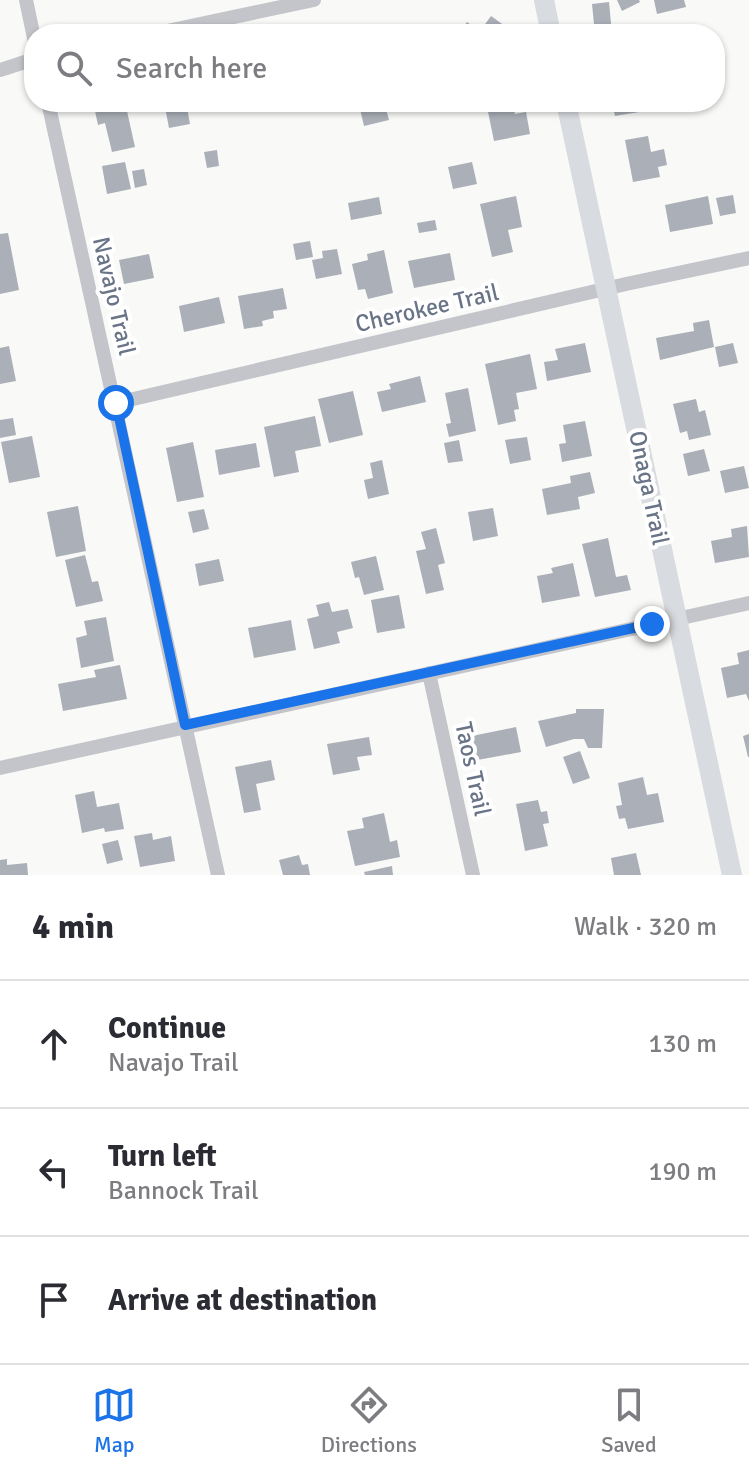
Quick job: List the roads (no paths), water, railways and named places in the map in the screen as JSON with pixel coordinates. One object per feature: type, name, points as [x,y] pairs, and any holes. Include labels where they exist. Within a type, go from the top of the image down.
[{"type":"street","points":[[26,0],[31,24]]},
{"type":"street","points":[[200,24],[314,0]]},
{"type":"street","points":[[544,0],[549,24]]},
{"type":"street","points":[[0,70],[24,62]]},
{"type":"street","name":"Navajo Trail","points":[[50,112],[218,875]]},
{"type":"street","name":"Onaga Trail","points":[[568,112],[732,875]]},
{"type":"street","name":"Cherokee Trail","points":[[116,403],[606,288],[749,258]]},
{"type":"street","points":[[0,768],[749,603]]},
{"type":"street","name":"Taos Trail","points":[[429,673],[473,875]]}]
